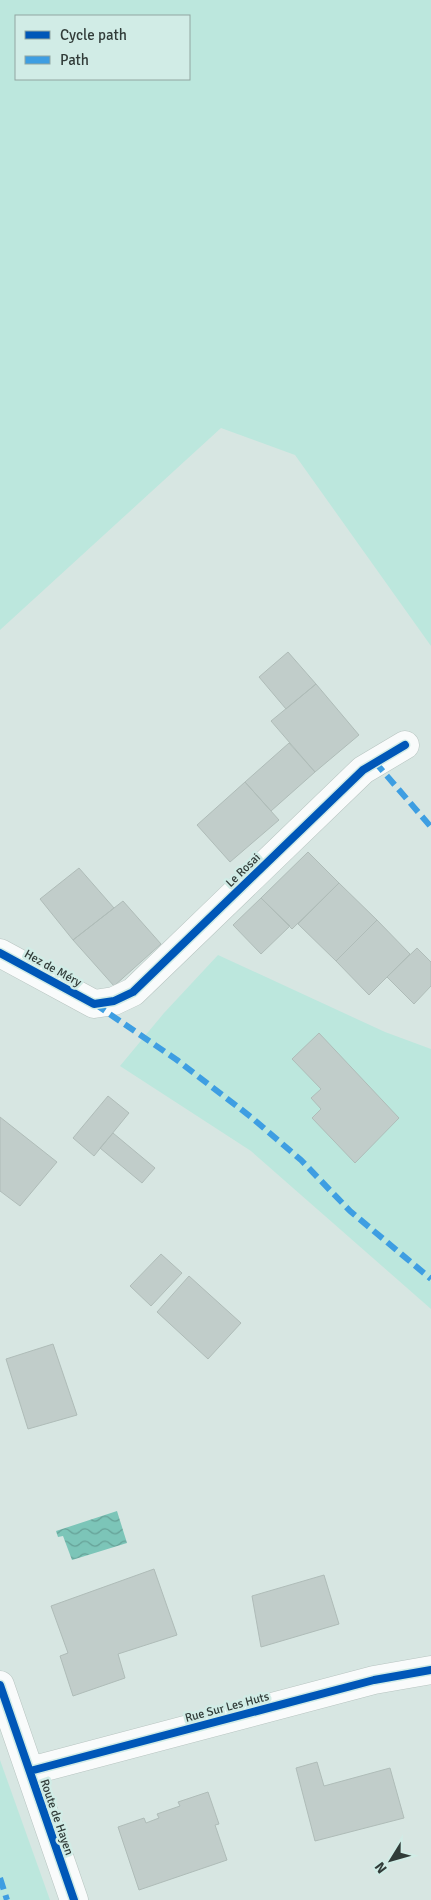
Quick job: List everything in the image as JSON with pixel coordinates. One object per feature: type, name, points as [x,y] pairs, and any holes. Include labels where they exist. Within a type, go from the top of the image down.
[{"type":"street","name":"Le Rosai","points":[[94,1004],[114,1001],[133,992],[363,770],[405,745]]},
{"type":"street","name":"Hez de Méry","points":[[0,953],[94,1004]]},
{"type":"street","name":"Rue Sur Les Huts","points":[[30,1770],[374,1680],[431,1670]]},
{"type":"street","name":"Route de Hayen","points":[[0,1685],[74,1900]]},
{"type":"shaded area","points":[[0,0],[431,0],[431,646],[295,455],[221,428],[0,630]]},
{"type":"shaded area","points":[[218,955],[385,1032],[431,1049],[431,1309],[251,1151],[120,1066],[164,1013]]},
{"type":"shaded area","points":[[0,1760],[50,1900],[0,1900]]},
{"type":"water","points":[[117,1511],[127,1543],[72,1560],[63,1536],[58,1537],[56,1531]]},
{"type":"building","points":[[288,652],[316,684],[286,709],[259,677]]},
{"type":"building","points":[[316,684],[359,735],[315,772],[271,721]]},
{"type":"building","points":[[289,743],[315,772],[271,811],[245,782]]},
{"type":"building","points":[[245,782],[279,820],[230,862],[197,825]]},
{"type":"building","points":[[308,852],[339,883],[292,929],[261,898]]},
{"type":"building","points":[[79,868],[114,908],[73,940],[40,899]]},
{"type":"building","points":[[339,883],[377,920],[336,961],[298,924]]},
{"type":"building","points":[[261,898],[290,926],[261,954],[233,925]]},
{"type":"building","points":[[123,901],[161,944],[114,986],[73,940]]},
{"type":"building","points":[[377,920],[410,954],[369,995],[336,961]]},
{"type":"building","points":[[417,948],[431,962],[431,986],[414,1004],[387,977]]},
{"type":"building","points":[[319,1033],[399,1118],[355,1163],[312,1118],[321,1109],[311,1098],[321,1089],[292,1059]]},
{"type":"building","points":[[108,1096],[129,1113],[94,1156],[73,1138]]},
{"type":"building","points":[[0,1117],[57,1162],[20,1206],[0,1191]]},
{"type":"building","points":[[113,1133],[155,1168],[142,1183],[100,1148]]},
{"type":"building","points":[[161,1254],[182,1273],[151,1306],[130,1286]]},
{"type":"building","points":[[189,1276],[241,1323],[208,1359],[157,1312]]},
{"type":"building","points":[[53,1344],[77,1415],[28,1429],[6,1359]]},
{"type":"building","points":[[154,1569],[177,1635],[118,1654],[125,1678],[73,1696],[60,1656],[68,1653],[51,1606]]},
{"type":"building","points":[[324,1575],[339,1624],[261,1647],[252,1596]]},
{"type":"building","points":[[317,1762],[324,1786],[390,1768],[404,1818],[315,1841],[296,1768]]},
{"type":"building","points":[[208,1792],[219,1824],[215,1825],[227,1860],[139,1890],[118,1827],[144,1818],[146,1823],[159,1818],[157,1814],[180,1806],[178,1802]]},
{"type":"marked path","points":[[375,762],[431,827]]},
{"type":"marked path","points":[[95,1004],[177,1060],[251,1117],[301,1160],[350,1211],[431,1279]]},
{"type":"marked path","points":[[0,1878],[7,1900]]},
{"type":"cycle path","points":[[0,953],[94,1004],[114,1001],[133,992],[363,770],[405,745]]},
{"type":"cycle path","points":[[30,1771],[374,1680],[431,1670]]},
{"type":"cycle path","points":[[0,1685],[74,1900]]}]
